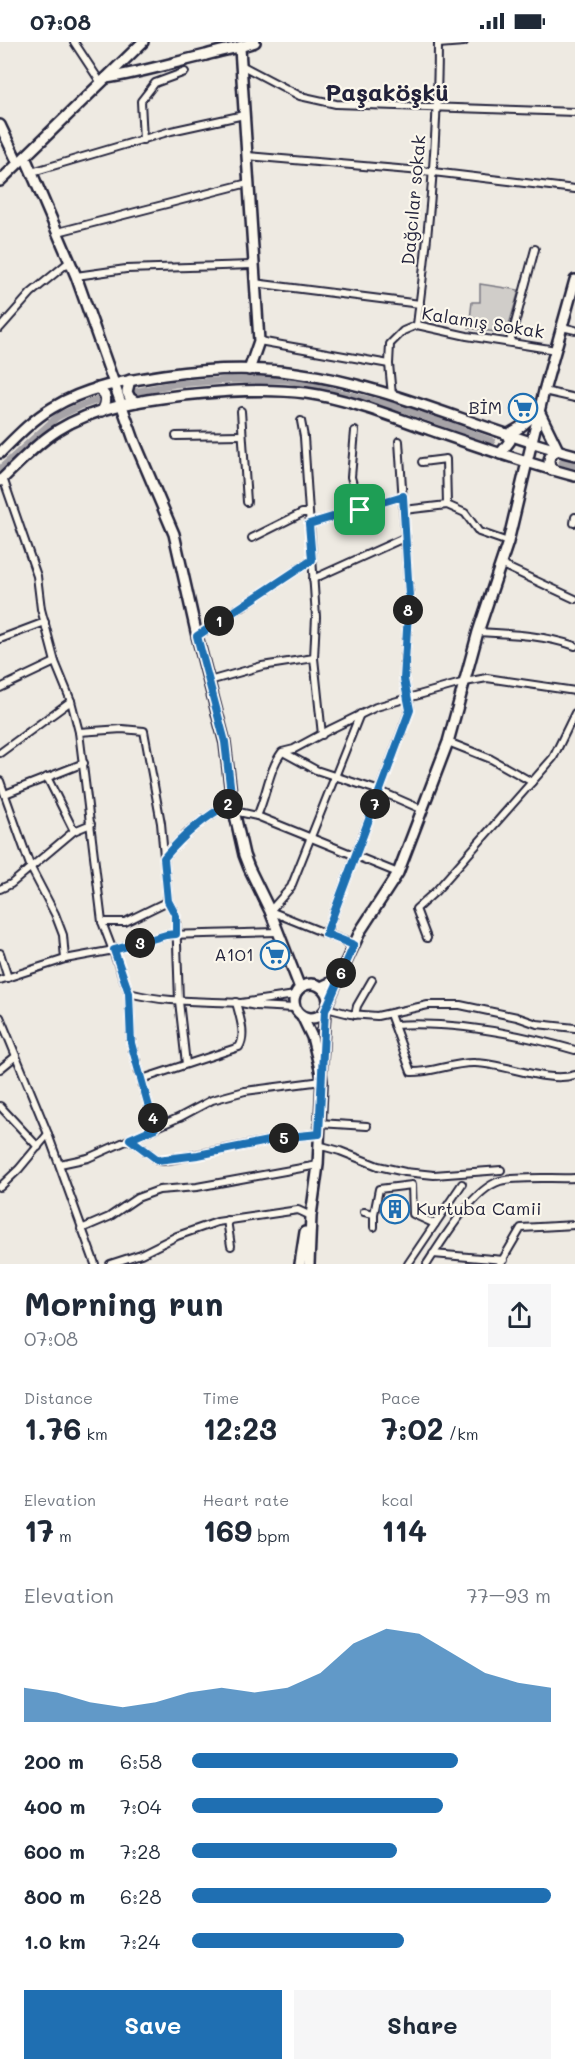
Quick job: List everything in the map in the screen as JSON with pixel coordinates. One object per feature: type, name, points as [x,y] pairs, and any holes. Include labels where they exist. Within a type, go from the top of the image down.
[{"type":"main road","points":[[0,181],[143,42]]},
{"type":"main road","points":[[104,80],[240,48],[255,42]]},
{"type":"main road","points":[[240,48],[258,341],[249,370]]},
{"type":"main road","points":[[0,125],[32,172],[58,232],[76,276],[134,440],[174,534],[197,636],[225,742],[233,807],[249,868],[278,932],[297,991],[295,1008],[302,1016],[312,1037],[322,1077]]},
{"type":"main road","points":[[302,1016],[318,1017],[326,1007],[354,945],[398,873],[448,741],[478,633],[508,542],[544,391],[575,280]]},
{"type":"main road","points":[[0,453],[24,429],[51,409],[78,394],[130,380],[185,372],[249,370],[295,372],[354,384],[575,455]]},
{"type":"main road","points":[[130,380],[127,392],[136,402]]},
{"type":"main road","points":[[96,388],[103,391],[106,397],[106,404],[102,411]]},
{"type":"main road","points":[[1,480],[34,448],[58,430],[84,417],[136,402],[220,391],[258,390],[306,393],[356,405],[526,463],[575,476]]},
{"type":"main road","points":[[507,435],[539,411]]},
{"type":"main road","points":[[539,411],[558,450]]},
{"type":"main road","points":[[500,454],[510,441],[507,435]]},
{"type":"main road","points":[[552,470],[548,458],[558,450]]},
{"type":"main road","points":[[321,987],[338,979]]},
{"type":"main road","points":[[297,991],[310,984],[321,987],[326,992],[318,1165],[311,1216],[309,1264]]},
{"type":"main road","points":[[300,1264],[305,1232],[311,1216]]},
{"type":"street","points":[[74,42],[104,80]]},
{"type":"street","points":[[438,43],[464,42]]},
{"type":"street","name":"Dağcılar sokak","points":[[417,325],[428,239],[433,172],[438,43]]},
{"type":"street","points":[[241,65],[300,96],[336,104],[575,112]]},
{"type":"street","points":[[143,140],[141,101],[155,83],[185,72]]},
{"type":"street","points":[[32,172],[171,131],[244,115]]},
{"type":"street","points":[[247,156],[433,172],[575,189]]},
{"type":"street","points":[[58,232],[248,183]]},
{"type":"street","points":[[510,342],[535,249]]},
{"type":"street","points":[[0,328],[31,293],[70,261]]},
{"type":"street","points":[[76,276],[126,269],[252,265]]},
{"type":"street","points":[[255,283],[420,304]]},
{"type":"street","name":"Kalamış Sokak","points":[[392,395],[390,344],[403,331],[417,325],[467,336],[556,350]]},
{"type":"street","points":[[562,327],[575,330]]},
{"type":"street","points":[[258,341],[389,364]]},
{"type":"street","points":[[544,391],[575,398]]},
{"type":"street","points":[[241,411],[247,502]]},
{"type":"street","points":[[301,421],[316,617],[314,658],[322,735]]},
{"type":"street","points":[[355,431],[351,477],[360,510]]},
{"type":"street","points":[[176,436],[242,435]]},
{"type":"street","points":[[326,934],[410,710],[404,679],[409,596],[399,441]]},
{"type":"street","points":[[422,462],[446,459],[447,505]]},
{"type":"street","points":[[1,480],[37,576],[54,662],[71,701],[84,763],[102,922],[129,993],[131,1043],[155,1128]]},
{"type":"street","points":[[309,524],[403,496]]},
{"type":"street","points":[[404,510],[447,505],[465,513],[479,532],[508,542]]},
{"type":"street","points":[[252,538],[302,513],[308,513]]},
{"type":"street","points":[[313,579],[406,537]]},
{"type":"street","points":[[197,636],[312,560]]},
{"type":"street","points":[[500,564],[575,599]]},
{"type":"street","points":[[0,639],[45,622]]},
{"type":"street","points":[[478,633],[529,635],[555,639],[575,646]]},
{"type":"street","points":[[209,681],[262,666],[314,658]]},
{"type":"street","points":[[0,688],[54,662]]},
{"type":"street","points":[[257,816],[272,768],[282,752],[294,749],[360,714],[408,697],[487,678],[575,691]]},
{"type":"street","points":[[0,753],[71,701]]},
{"type":"street","points":[[354,945],[270,911],[291,887],[360,714]]},
{"type":"street","points":[[427,938],[416,909],[436,891],[553,758],[574,715]]},
{"type":"street","points":[[78,732],[122,729],[144,731],[161,823],[168,901],[176,916],[179,1001],[186,1064]]},
{"type":"street","points":[[448,741],[491,759],[532,782]]},
{"type":"street","points":[[282,752],[316,770],[380,791],[421,809]]},
{"type":"street","points":[[5,794],[84,763]]},
{"type":"street","points":[[48,777],[74,831]]},
{"type":"street","points":[[0,781],[31,868],[55,914],[63,935],[65,959]]},
{"type":"street","points":[[164,858],[182,837],[212,813],[233,807],[398,873]]},
{"type":"street","points":[[0,889],[11,884],[74,831],[91,824]]},
{"type":"street","points":[[102,922],[125,922],[168,901]]},
{"type":"street","points":[[0,980],[65,959],[114,950],[166,935],[278,932]]},
{"type":"street","points":[[0,953],[8,978]]},
{"type":"street","points":[[355,1015],[357,1005],[372,980]]},
{"type":"street","points":[[239,1003],[297,991]]},
{"type":"street","points":[[129,993],[149,999],[295,1008]]},
{"type":"street","points":[[142,1080],[239,1047],[242,1042],[242,1028],[239,1003]]},
{"type":"street","points":[[326,1007],[355,1015],[377,1016],[428,1005],[460,1005],[517,1017],[537,1024],[575,1028]]},
{"type":"street","points":[[390,1014],[411,1072],[476,1063],[520,1069],[533,1074],[575,1075]]},
{"type":"street","points":[[0,1017],[60,1164],[94,1264]]},
{"type":"street","points":[[394,1025],[428,1024],[490,1030],[575,1050]]},
{"type":"street","points":[[0,1069],[16,1056]]},
{"type":"street","points":[[60,1164],[88,1158],[212,1100],[245,1091],[322,1077]]},
{"type":"street","points":[[0,1106],[38,1147]]},
{"type":"street","points":[[319,1123],[367,1126]]},
{"type":"street","points":[[0,1186],[48,1134]]},
{"type":"street","points":[[130,1139],[158,1160],[163,1161],[288,1137],[319,1134]]},
{"type":"street","points":[[318,1145],[340,1151],[378,1167],[405,1172],[434,1175],[501,1170]]},
{"type":"street","points":[[81,1229],[110,1216],[137,1198],[159,1190],[197,1187],[318,1165]]},
{"type":"street","points":[[405,1172],[405,1185]]},
{"type":"street","points":[[427,1264],[461,1213],[495,1182],[507,1179],[575,1178]]},
{"type":"street","points":[[408,1264],[462,1184]]},
{"type":"street","points":[[374,1227],[379,1189],[405,1185],[412,1185],[413,1214],[435,1224]]},
{"type":"street","points":[[110,1264],[141,1254],[177,1236],[227,1220],[298,1210],[311,1216]]},
{"type":"street","points":[[364,1212],[374,1214]]},
{"type":"street","points":[[227,1220],[231,1246]]},
{"type":"street","points":[[433,1254],[502,1262],[521,1228],[575,1225]]},
{"type":"shaded area","points":[[480,284],[519,290],[507,332],[469,328],[472,302],[480,302]]},
{"type":"waterway","points":[[134,392],[175,384],[230,380],[289,380],[401,408],[492,441]]},
{"type":"waterway","points":[[0,469],[57,417],[101,399]]},
{"type":"waterway","points":[[562,462],[575,465]]},
{"type":"place","name":"BİM","points":[[523,408]]},
{"type":"place","name":"A101","points":[[275,955]]},
{"type":"place","name":"Kurtuba Camii","points":[[395,1209]]},
{"type":"district","name":"Paşaköşkü","points":[[387,93]]},
{"type":"route","points":[[403,496],[409,596],[404,679],[410,710],[326,934],[354,945],[325,1011],[319,1134],[288,1137],[198,1155],[158,1160],[130,1139],[155,1128],[131,1043],[129,993],[114,950],[176,934],[176,916],[168,901],[164,858],[196,825],[232,802],[225,742],[197,636],[312,560],[309,524],[360,510],[403,496]]}]
